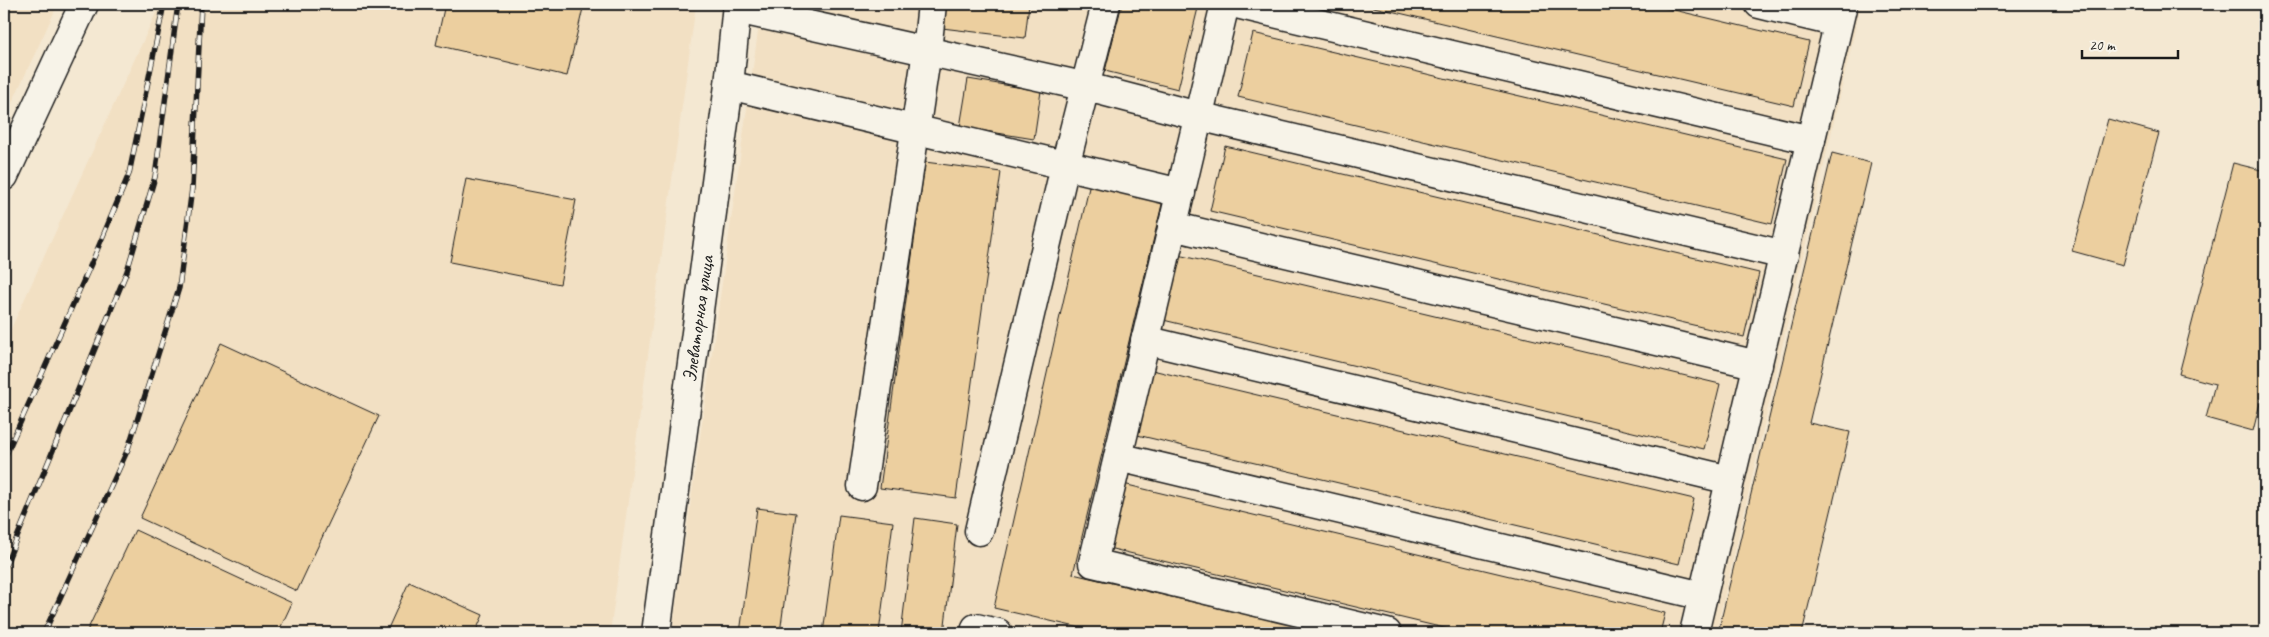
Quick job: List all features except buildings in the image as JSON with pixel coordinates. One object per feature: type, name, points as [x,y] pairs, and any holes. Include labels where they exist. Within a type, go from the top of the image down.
[{"type":"street","points":[[4,176],[84,4]]},
{"type":"street","points":[[862,486],[927,51],[932,4]]},
{"type":"street","points":[[980,531],[1065,166],[1087,87],[1106,4]]},
{"type":"street","points":[[1224,4],[1093,563],[1387,633]]},
{"type":"street","points":[[1236,4],[1810,140]]},
{"type":"street","points":[[1694,633],[1841,13],[1759,4]]},
{"type":"street","points":[[737,6],[1087,87],[1198,116],[1784,255]]},
{"type":"street","name":"Элеваторная улица","points":[[656,633],[729,85],[737,6]]},
{"type":"street","points":[[729,85],[1181,193]]},
{"type":"street","points":[[1172,226],[1758,365]]},
{"type":"street","points":[[1145,340],[1730,480]]},
{"type":"street","points":[[1118,457],[1703,596]]},
{"type":"street","points":[[975,633],[976,628],[998,633]]},
{"type":"shaded area","points":[[4,4],[58,4],[4,120]]},
{"type":"shaded area","points":[[160,4],[696,4],[610,633],[4,633],[4,344]]},
{"type":"shaded area","points":[[762,4],[1861,4],[1716,633],[672,633]]},
{"type":"railway","points":[[4,459],[129,174],[164,4]]},
{"type":"railway","points":[[4,569],[127,271],[155,177],[178,4]]},
{"type":"railway","points":[[44,633],[128,449],[179,288],[192,188],[201,4]]}]
